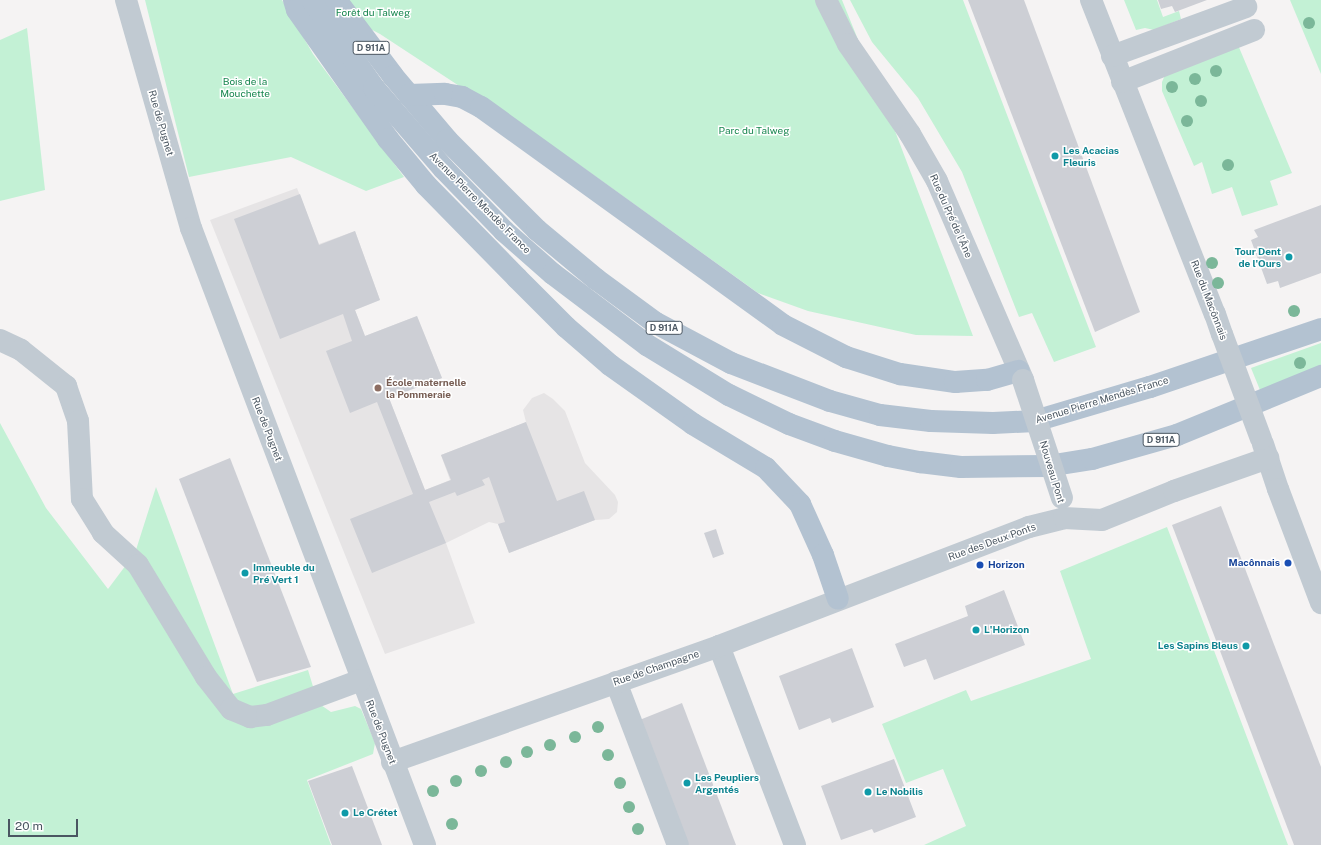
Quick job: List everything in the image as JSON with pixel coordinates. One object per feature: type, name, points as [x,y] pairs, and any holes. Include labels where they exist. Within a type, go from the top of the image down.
[{"type":"main road","points":[[294,0],[297,10],[388,139],[426,184],[566,327],[610,365],[693,424],[766,468],[800,504],[823,555],[838,599]]},
{"type":"main road","name":"Avenue Pierre Mendès France","points":[[312,0],[374,88],[443,168],[504,231],[552,274],[647,345],[729,395],[789,424],[834,441],[888,456],[961,467],[1048,466],[1092,459],[1177,435],[1321,376]]},
{"type":"main road","name":"Avenue Pierre Mendès France","points":[[336,0],[393,76],[447,140],[537,230],[596,279],[656,323],[731,364],[830,401],[880,415],[931,421],[993,423],[1035,421],[1150,387],[1321,329]]},
{"type":"main road","points":[[409,95],[445,94],[462,97],[481,107],[783,325],[846,357],[900,374],[955,382],[987,380],[1021,375]]},
{"type":"street","name":"Rue du Pré de l'Âne","points":[[826,0],[848,44],[910,134],[937,181],[1001,332],[1021,375]]},
{"type":"street","name":"Rue du Macônnais","points":[[1091,0],[1122,82],[1215,314],[1321,603]]},
{"type":"street","name":"Rue de Pugnet","points":[[127,3],[190,228],[392,762],[425,845]]},
{"type":"street","points":[[1112,56],[1246,7]]},
{"type":"street","points":[[1122,82],[1254,30]]},
{"type":"street","points":[[0,340],[21,350],[66,386],[78,421],[82,499],[103,533],[138,565],[206,677],[231,709],[250,717],[267,715],[361,680]]},
{"type":"street","name":"Nouveau Pont","points":[[1021,375],[1063,508]]},
{"type":"street","name":"Rue des Deux Ponts","points":[[719,646],[838,599],[1029,527],[1063,508],[1102,520],[1174,490],[1265,448]]},
{"type":"street","points":[[719,646],[795,845]]},
{"type":"street","name":"Rue de Champagne","points":[[392,762],[719,646]]},
{"type":"street","points":[[616,682],[678,845]]},
{"type":"shaded area","points":[[297,188],[319,244],[355,231],[380,300],[355,310],[365,336],[417,316],[442,378],[389,398],[425,490],[450,480],[441,455],[526,422],[523,410],[532,398],[544,393],[553,399],[565,411],[585,463],[615,495],[618,502],[617,512],[609,519],[595,520],[509,553],[498,524],[489,522],[446,543],[475,623],[385,654],[210,220]]},
{"type":"green space","name":"Bois de la Mouchette","points":[[145,0],[282,0],[313,54],[404,177],[366,191],[291,157],[189,177]]},
{"type":"green space","name":"Parc du Talweg","points":[[343,0],[842,0],[895,131],[973,336],[916,335],[808,311],[758,293],[581,166],[380,34],[355,21]]},
{"type":"green space","points":[[850,0],[963,0],[1096,347],[1054,362],[1032,313],[1019,317],[962,172],[918,98],[872,42]]},
{"type":"green space","points":[[1124,0],[1157,0],[1163,17],[1179,11],[1181,19],[1154,30],[1145,28],[1136,30]]},
{"type":"green space","points":[[1290,0],[1321,0],[1321,74]]},
{"type":"green space","points":[[27,28],[45,190],[0,201],[0,40]]},
{"type":"green space","points":[[1238,45],[1292,173],[1270,181],[1278,205],[1242,216],[1232,187],[1212,194],[1202,162],[1194,166],[1162,91],[1162,82],[1165,75]]},
{"type":"green space","points":[[1321,343],[1321,367],[1260,390],[1251,368]]},
{"type":"green space","points":[[0,423],[46,508],[108,589],[135,553],[156,487],[233,694],[308,670],[318,703],[331,712],[355,706],[361,709],[375,743],[373,754],[307,780],[331,845],[0,845]]},
{"type":"green space","points":[[1167,527],[1288,845],[924,845],[966,826],[943,769],[906,783],[882,724],[966,690],[971,701],[1091,659],[1060,571]]},
{"type":"building","name":"Les Acacias Fleuris","points":[[968,0],[1024,0],[1140,312],[1095,332]]},
{"type":"building","points":[[1158,0],[1207,0],[1175,12],[1172,6],[1161,9]]},
{"type":"building","name":"École maternelle la Pommeraie","points":[[300,194],[319,245],[355,231],[380,300],[355,310],[365,336],[417,316],[442,378],[389,398],[425,490],[451,480],[441,455],[526,422],[557,501],[584,491],[595,520],[509,553],[498,524],[505,522],[489,477],[482,480],[485,485],[457,496],[455,492],[429,502],[446,543],[372,573],[350,519],[413,494],[377,402],[350,413],[326,351],[352,341],[343,314],[280,339],[234,219]]},
{"type":"building","name":"Tour Dent de l'Ours","points":[[1321,205],[1321,273],[1280,288],[1278,281],[1267,284],[1251,240],[1258,237],[1254,230]]},
{"type":"building","name":"Immeuble du Pré Vert 1","points":[[230,458],[311,667],[257,682],[179,479]]},
{"type":"building","name":"Les Sapins Bleus","points":[[1221,506],[1321,767],[1321,845],[1294,845],[1172,525]]},
{"type":"building","points":[[716,529],[724,554],[713,558],[704,533]]},
{"type":"building","name":"L'Horizon","points":[[1004,590],[1025,645],[934,680],[926,659],[904,667],[895,644],[968,616],[965,606]]},
{"type":"building","points":[[852,648],[874,707],[832,723],[830,718],[799,730],[779,676]]},
{"type":"building","name":"Les Peupliers Argentés","points":[[682,703],[736,845],[685,845],[637,721]]},
{"type":"building","name":"Le Nobilis","points":[[894,759],[916,817],[874,833],[872,829],[841,840],[821,786]]},
{"type":"building","name":"Le Crétet","points":[[352,766],[382,845],[332,845],[308,781]]},
{"type":"place","name":"Les Acacias Fleuris","points":[[1055,156]]},
{"type":"place","name":"Tour Dent de l'Ours","points":[[1289,257]]},
{"type":"place","name":"École maternelle la Pommeraie","points":[[378,388]]},
{"type":"place","name":"Macônnais","points":[[1288,563]]},
{"type":"place","name":"Horizon","points":[[980,565]]},
{"type":"place","name":"Immeuble du Pré Vert 1","points":[[245,573]]},
{"type":"place","name":"L'Horizon","points":[[976,630]]},
{"type":"place","name":"Les Sapins Bleus","points":[[1246,646]]},
{"type":"place","name":"Les Peupliers Argentés","points":[[687,783]]},
{"type":"place","name":"Le Nobilis","points":[[868,792]]},
{"type":"place","name":"Le Crétet","points":[[345,813]]},
{"type":"park label","name":"Forêt du Talweg","points":[[373,13]]}]
